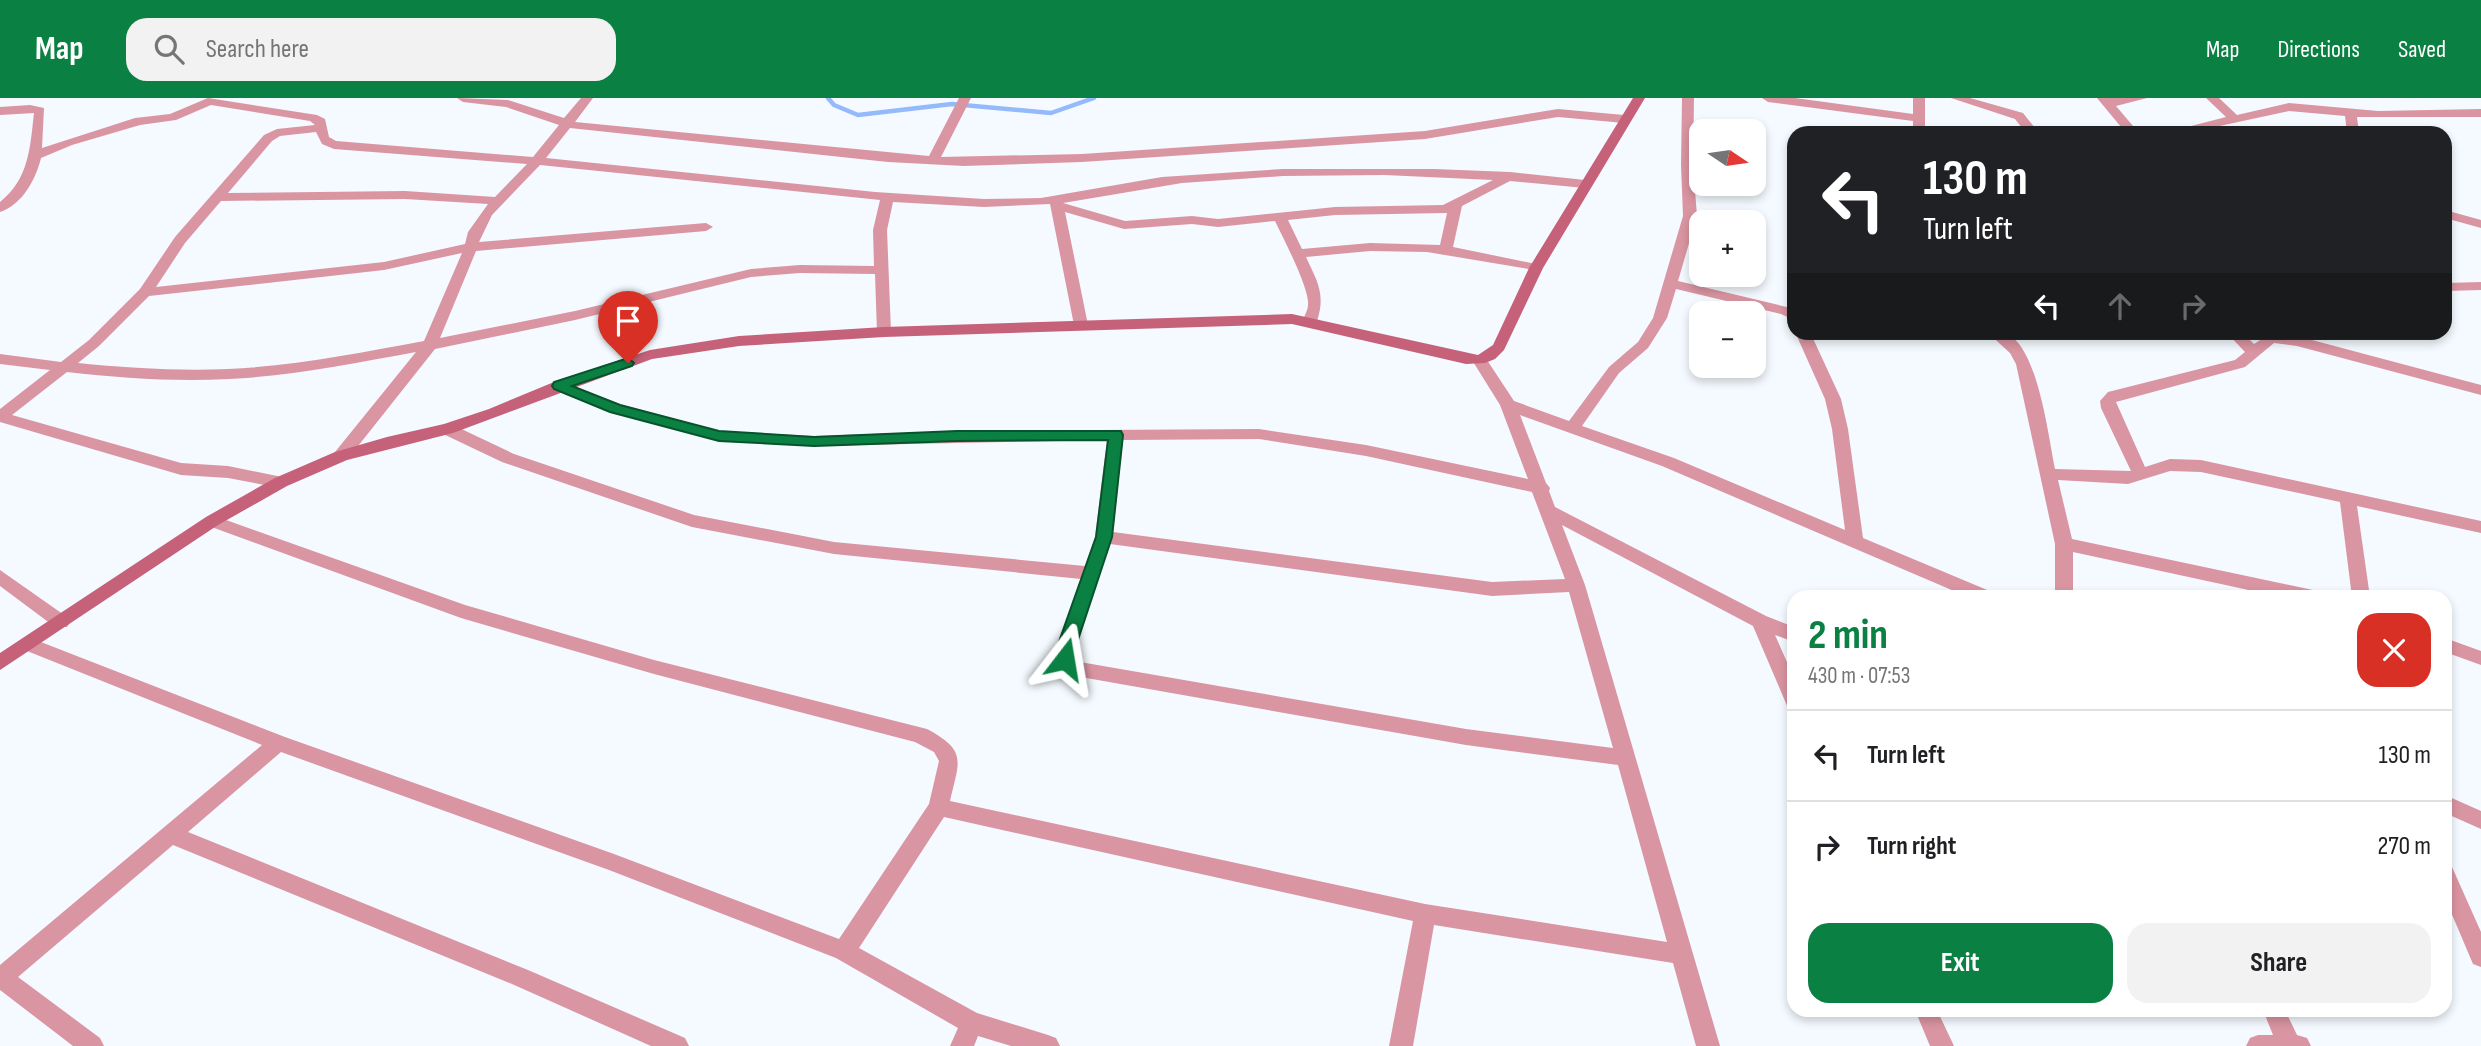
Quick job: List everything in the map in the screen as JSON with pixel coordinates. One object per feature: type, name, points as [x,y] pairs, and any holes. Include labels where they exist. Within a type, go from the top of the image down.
[{"type":"street","points":[[463,98],[508,104],[566,124],[933,161],[976,162],[1082,158],[1425,135],[1558,113],[1624,119]]},
{"type":"street","points":[[341,456],[429,346],[475,232],[587,98]]},
{"type":"street","points":[[933,161],[965,98]]},
{"type":"street","points":[[0,663],[212,521],[281,482],[341,456],[387,442],[447,429],[650,355],[739,341],[884,332],[1292,318],[1440,354],[1480,360],[1490,356],[1499,347],[1536,268],[1639,98]]},
{"type":"street","points":[[1572,428],[1614,370],[1643,345],[1660,318],[1690,216],[1687,165],[1688,98]]},
{"type":"street","points":[[1768,98],[1917,118]]},
{"type":"street","points":[[1918,126],[1919,98]]},
{"type":"street","points":[[1960,98],[2019,116],[2027,126]]},
{"type":"street","points":[[2105,101],[2141,98]]},
{"type":"street","points":[[2212,98],[2234,117]]},
{"type":"street","points":[[2278,98],[2289,107]]},
{"type":"street","points":[[34,156],[68,142],[139,121],[172,117],[210,101],[313,118],[321,122],[326,143],[334,145],[537,161],[887,198],[1057,203],[1180,179],[1370,169],[1510,176],[1585,184]]},
{"type":"street","points":[[2105,101],[2127,126]]},
{"type":"street","points":[[2199,126],[2289,107],[2351,113],[2480,117]]},
{"type":"street","points":[[0,111],[40,111],[30,179],[22,191],[0,208]]},
{"type":"street","points":[[2351,113],[2352,126]]},
{"type":"street","points":[[0,417],[94,343],[145,292],[180,240],[271,135],[321,128]]},
{"type":"street","points":[[1057,203],[1124,225],[1178,220],[1218,223],[1281,219],[1335,211],[1446,209],[1510,176]]},
{"type":"street","points":[[215,197],[405,194],[499,201]]},
{"type":"street","points":[[884,332],[880,230],[887,198]]},
{"type":"street","points":[[1057,203],[1081,325]]},
{"type":"street","points":[[1446,250],[1455,206]]},
{"type":"street","points":[[2452,216],[2481,224]]},
{"type":"street","points":[[1281,219],[1311,284],[1316,303],[1310,321]]},
{"type":"street","points":[[145,292],[384,266],[471,247],[706,227]]},
{"type":"street","points":[[1295,254],[1354,247],[1399,246],[1446,250],[1536,268]]},
{"type":"street","points":[[0,359],[171,375],[229,374],[288,368],[429,346],[607,309],[752,272],[803,268],[883,270]]},
{"type":"street","points":[[1670,283],[1787,312]]},
{"type":"street","points":[[2452,288],[2481,286]]},
{"type":"street","points":[[1806,340],[1833,399],[1840,429],[1855,541]]},
{"type":"street","points":[[2004,340],[2016,350],[2024,364],[2064,544],[2064,590]]},
{"type":"street","points":[[2241,340],[2254,352]]},
{"type":"street","points":[[2141,475],[2108,401],[2113,396],[2240,364],[2264,341],[2270,340]]},
{"type":"street","points":[[2291,340],[2481,390]]},
{"type":"street","points":[[1480,360],[1508,405],[1542,488],[1576,585],[1708,1046]]},
{"type":"street","points":[[559,386],[615,408],[719,436],[814,442],[957,436],[1259,434],[1300,438],[1542,488]]},
{"type":"street","points":[[1508,405],[1668,462],[1970,590]]},
{"type":"street","points":[[0,417],[181,469],[228,472],[281,482]]},
{"type":"street","points":[[447,429],[508,458],[692,521],[834,548],[1091,573]]},
{"type":"street","points":[[1116,435],[1104,537],[1064,653],[1068,664],[1083,672],[1466,737],[1627,758]]},
{"type":"street","points":[[2049,474],[2128,478],[2170,465],[2201,466],[2481,527]]},
{"type":"street","points":[[2348,498],[2360,590]]},
{"type":"street","points":[[1550,512],[1760,621],[1787,632]]},
{"type":"street","points":[[212,521],[461,611],[654,667],[920,735],[941,746],[949,761],[939,807],[844,951]]},
{"type":"street","points":[[1104,537],[1492,589],[1576,585]]},
{"type":"street","points":[[2064,544],[2280,590]]},
{"type":"street","points":[[0,577],[61,622]]},
{"type":"street","points":[[1760,621],[1787,685]]},
{"type":"street","points":[[28,644],[278,743],[614,863],[844,951],[972,1023],[1048,1046]]},
{"type":"street","points":[[2452,648],[2481,658]]},
{"type":"street","points":[[92,1046],[0,978],[278,743]]},
{"type":"street","points":[[939,807],[1425,914],[1682,954]]},
{"type":"street","points":[[2452,807],[2481,820]]},
{"type":"street","points":[[170,834],[520,977],[677,1046]]},
{"type":"street","points":[[2452,890],[2481,957]]},
{"type":"street","points":[[1401,1046],[1425,914]]},
{"type":"street","points":[[1929,1017],[1942,1046]]},
{"type":"street","points":[[2258,1046],[2293,1046],[2278,1017]]},
{"type":"street","points":[[962,1046],[972,1023]]},
{"type":"waterway","points":[[828,98],[834,105],[858,115],[952,104],[1051,113],[1094,98]]},
{"type":"route","points":[[628,363],[559,386],[615,408],[719,436],[814,442],[957,436],[1116,435],[1104,537],[1064,653],[1065,659]]}]
